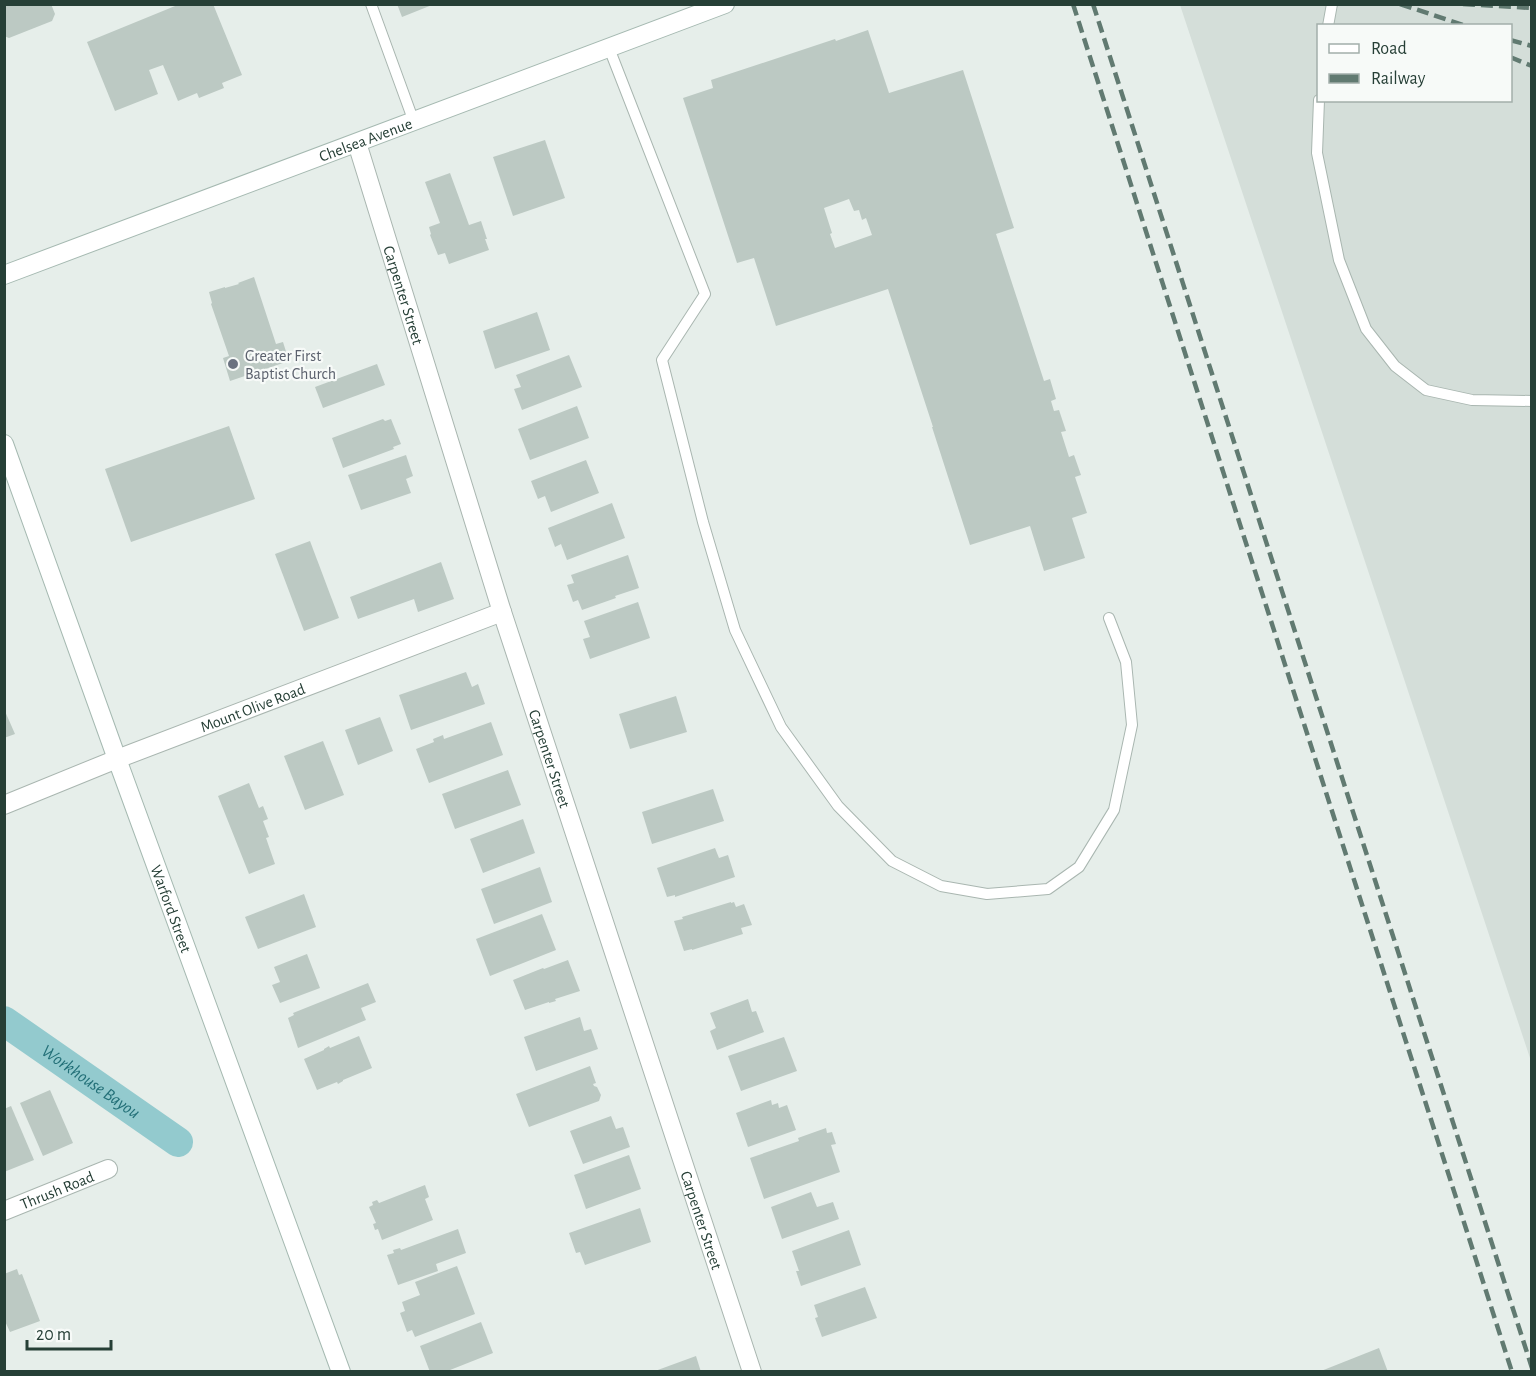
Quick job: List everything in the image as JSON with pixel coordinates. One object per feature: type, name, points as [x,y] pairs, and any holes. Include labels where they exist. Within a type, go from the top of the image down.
[{"type":"street","name":"Chelsea Avenue","points":[[4,275],[725,4]]},
{"type":"street","name":"Carpenter Street","points":[[357,143],[502,612],[752,1371]]},
{"type":"street","name":"Warford Street","points":[[4,444],[341,1371]]},
{"type":"street","name":"Mount Olive Road","points":[[4,805],[117,759],[502,612]]},
{"type":"street","name":"Thrush Road","points":[[4,1211],[108,1169]]},
{"type":"lane","points":[[371,4],[414,122]]},
{"type":"lane","points":[[1328,24],[1332,4]]},
{"type":"lane","points":[[609,48],[705,294],[662,360],[703,522],[735,630],[781,727],[838,807],[892,861],[941,886],[987,894],[1047,889],[1079,867],[1114,810],[1132,725],[1126,662],[1109,618]]},
{"type":"lane","points":[[1319,102],[1317,153],[1323,185],[1339,260],[1366,328],[1395,366],[1426,390],[1472,400],[1532,401]]},
{"type":"shaded area","points":[[1180,5],[1531,5],[1531,1061]]},
{"type":"building","points":[[4,4],[51,4],[55,14],[52,21],[9,38],[4,36]]},
{"type":"building","points":[[180,4],[213,4],[242,75],[222,83],[224,88],[199,98],[197,93],[178,101],[163,65],[149,70],[158,94],[115,111],[87,42]]},
{"type":"building","points":[[397,4],[432,4],[432,5],[402,17]]},
{"type":"building","points":[[868,30],[889,93],[963,70],[1014,228],[996,234],[1044,381],[1050,379],[1056,399],[1051,401],[1054,411],[1059,410],[1066,431],[1061,432],[1069,457],[1074,455],[1081,475],[1075,477],[1087,513],[1072,518],[1085,558],[1044,571],[1030,526],[970,545],[888,289],[776,326],[754,258],[737,263],[683,98],[713,88],[711,80],[835,39],[836,41]],"holes":[[[849,199],[854,211],[859,210],[862,220],[866,218],[872,235],[835,248],[824,208]]]},
{"type":"building","points":[[545,140],[565,198],[513,216],[493,157]]},
{"type":"building","points":[[450,173],[469,225],[481,221],[489,250],[449,264],[445,253],[438,255],[430,235],[429,227],[440,223],[425,182]]},
{"type":"building","points":[[254,277],[276,344],[283,342],[289,361],[230,381],[223,358],[229,356],[209,292],[239,284]]},
{"type":"building","points":[[537,312],[550,350],[495,369],[483,331]]},
{"type":"building","points":[[569,355],[582,387],[522,410],[514,389],[521,387],[516,375]]},
{"type":"building","points":[[377,364],[385,385],[323,408],[315,387]]},
{"type":"building","points":[[577,406],[589,438],[530,460],[518,429]]},
{"type":"building","points":[[383,419],[385,421],[391,419],[401,444],[393,447],[394,449],[343,468],[332,438]]},
{"type":"building","points":[[229,426],[255,499],[131,542],[105,469]]},
{"type":"building","points":[[406,455],[413,476],[406,479],[411,493],[361,510],[348,475]]},
{"type":"building","points":[[586,460],[599,493],[551,512],[545,496],[538,499],[531,481]]},
{"type":"building","points":[[612,503],[625,538],[567,560],[561,544],[555,547],[548,528]]},
{"type":"building","points":[[310,541],[339,618],[304,631],[275,554]]},
{"type":"building","points":[[628,555],[639,588],[582,610],[578,600],[573,602],[567,585],[574,583],[571,575]]},
{"type":"building","points":[[441,562],[454,599],[418,612],[414,599],[358,619],[350,597]]},
{"type":"building","points":[[638,602],[650,638],[590,659],[583,639],[590,637],[584,621]]},
{"type":"building","points":[[466,672],[472,687],[478,684],[485,704],[411,730],[399,695]]},
{"type":"building","points":[[676,696],[687,732],[630,749],[619,714]]},
{"type":"building","points":[[4,709],[15,734],[4,738]]},
{"type":"building","points":[[380,717],[393,751],[358,765],[345,730]]},
{"type":"building","points":[[491,722],[503,755],[429,783],[416,749],[434,742],[433,739],[443,735],[444,739]]},
{"type":"building","points":[[323,741],[344,795],[305,810],[284,756]]},
{"type":"building","points":[[508,770],[521,805],[455,829],[442,794]]},
{"type":"building","points":[[249,783],[259,808],[263,806],[268,819],[263,821],[275,864],[249,874],[218,796]]},
{"type":"building","points":[[713,789],[724,821],[652,844],[642,812]]},
{"type":"building","points":[[523,819],[535,853],[483,873],[470,839]]},
{"type":"building","points":[[715,848],[719,858],[728,855],[735,877],[675,897],[675,895],[667,897],[657,868]]},
{"type":"building","points":[[540,867],[552,902],[494,924],[481,889]]},
{"type":"building","points":[[304,894],[316,927],[258,949],[245,917]]},
{"type":"building","points":[[734,902],[736,907],[744,904],[752,925],[741,928],[743,934],[684,951],[674,921]]},
{"type":"building","points":[[542,914],[556,950],[490,976],[476,939]]},
{"type":"building","points":[[307,954],[320,988],[280,1003],[272,985],[280,982],[274,967]]},
{"type":"building","points":[[568,960],[580,991],[525,1010],[513,980]]},
{"type":"building","points":[[368,983],[376,1002],[361,1008],[366,1020],[298,1048],[288,1018],[294,1015],[293,1013]]},
{"type":"building","points":[[748,999],[752,1012],[756,1011],[764,1032],[717,1050],[710,1031],[716,1028],[710,1013]]},
{"type":"building","points":[[580,1017],[584,1031],[591,1029],[598,1049],[536,1071],[524,1037]]},
{"type":"building","points":[[359,1036],[372,1068],[338,1084],[337,1082],[317,1090],[304,1059],[329,1046],[330,1048]]},
{"type":"building","points":[[784,1037],[797,1071],[741,1091],[728,1056]]},
{"type":"building","points":[[590,1066],[596,1083],[593,1084],[601,1095],[599,1101],[529,1127],[516,1094]]},
{"type":"building","points":[[50,1090],[73,1143],[43,1156],[20,1103]]},
{"type":"building","points":[[771,1100],[772,1105],[778,1103],[779,1108],[787,1105],[796,1130],[748,1147],[736,1113]]},
{"type":"building","points":[[11,1106],[34,1160],[4,1172],[4,1109]]},
{"type":"building","points":[[611,1116],[616,1129],[623,1127],[630,1147],[583,1164],[570,1131]]},
{"type":"building","points":[[826,1128],[827,1133],[832,1132],[836,1144],[831,1145],[840,1172],[764,1199],[750,1158],[799,1141],[798,1138]]},
{"type":"building","points":[[629,1155],[641,1189],[586,1209],[574,1175]]},
{"type":"building","points":[[425,1185],[429,1197],[425,1199],[433,1220],[382,1240],[378,1229],[375,1230],[373,1224],[376,1223],[369,1207],[373,1205],[372,1202],[377,1200],[379,1203]]},
{"type":"building","points":[[811,1192],[817,1207],[833,1202],[839,1219],[782,1239],[771,1207]]},
{"type":"building","points":[[640,1208],[651,1242],[585,1265],[580,1252],[576,1253],[569,1233]]},
{"type":"building","points":[[458,1229],[466,1253],[436,1264],[438,1271],[398,1285],[387,1255],[394,1253],[393,1250],[400,1248],[401,1250]]},
{"type":"building","points":[[849,1230],[861,1265],[801,1286],[792,1251]]},
{"type":"building","points":[[457,1266],[475,1314],[415,1337],[412,1330],[407,1332],[400,1313],[405,1311],[402,1302],[420,1295],[415,1282]]},
{"type":"building","points":[[17,1269],[19,1275],[22,1274],[40,1321],[10,1332],[4,1319],[4,1274]]},
{"type":"building","points":[[865,1287],[877,1318],[822,1337],[815,1318],[818,1317],[814,1305]]},
{"type":"building","points":[[481,1322],[493,1353],[445,1372],[430,1372],[420,1346]]},
{"type":"building","points":[[1379,1348],[1388,1372],[1321,1372],[1321,1371]]},
{"type":"building","points":[[696,1356],[701,1372],[655,1372],[655,1371]]},
{"type":"waterway","name":"Workhouse Bayou","points":[[4,1021],[178,1142]]},
{"type":"railway","points":[[1073,4],[1512,1372]]},
{"type":"railway","points":[[1093,4],[1532,1368]]},
{"type":"railway","points":[[1400,4],[1460,24]]},
{"type":"railway","points":[[1463,4],[1532,8]]},
{"type":"railway","points":[[1512,41],[1532,46]]},
{"type":"railway","points":[[1512,58],[1532,66]]},
{"type":"place","name":"Greater First Baptist Church","points":[[233,364]]}]
